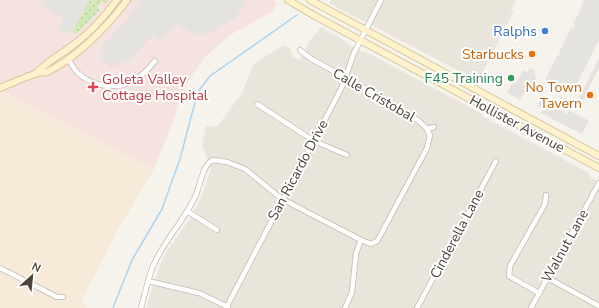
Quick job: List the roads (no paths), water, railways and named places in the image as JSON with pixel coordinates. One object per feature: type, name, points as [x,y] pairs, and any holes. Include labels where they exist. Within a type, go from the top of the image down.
[{"type":"main road","points":[[36,73],[43,66],[70,48],[88,33],[105,16],[117,0]]},
{"type":"main road","points":[[0,88],[36,73],[46,72],[82,49],[127,0]]},
{"type":"main road","name":"Hollister Avenue","points":[[310,0],[599,156]]},
{"type":"main road","name":"Hollister Avenue","points":[[290,1],[315,16],[599,168]]},
{"type":"street","name":"San Ricardo Drive","points":[[227,308],[282,199],[341,89],[351,59],[381,0]]},
{"type":"street","name":"Calle Cristobal","points":[[300,50],[310,58],[391,103],[419,121],[427,129],[430,136],[427,148],[377,241],[371,244],[361,240]]},
{"type":"street","points":[[68,58],[78,73],[84,78],[95,84],[108,86],[123,85],[137,79],[155,61]]},
{"type":"street","points":[[257,104],[314,141],[347,155]]},
{"type":"street","points":[[427,129],[434,127]]},
{"type":"street","points":[[141,308],[148,280],[161,249],[196,196],[206,166],[213,160],[228,162],[245,169],[282,199],[361,240],[356,253],[352,292],[346,308]]},
{"type":"street","name":"Cinderella Lane","points":[[418,306],[496,161]]},
{"type":"street","name":"Walnut Lane","points":[[531,308],[599,183]]},
{"type":"street","points":[[539,293],[509,276],[510,266],[544,204],[546,195]]},
{"type":"street","points":[[187,211],[217,230]]},
{"type":"street","points":[[0,268],[57,297],[62,297]]},
{"type":"street","points":[[548,278],[599,306]]},
{"type":"street","points":[[148,280],[198,293],[227,308]]},
{"type":"street","points":[[418,306],[424,308]]},
{"type":"waterway","points":[[113,308],[132,260],[162,209],[180,159],[200,89],[210,76],[297,15]]},
{"type":"place","name":"Ralphs","points":[[545,31]]},
{"type":"place","name":"Starbucks","points":[[532,54]]},
{"type":"place","name":"F45 Training","points":[[511,78]]},
{"type":"place","name":"Goleta Valley Cottage Hospital","points":[[93,87]]},
{"type":"place","name":"No Town Tavern","points":[[590,95]]}]
